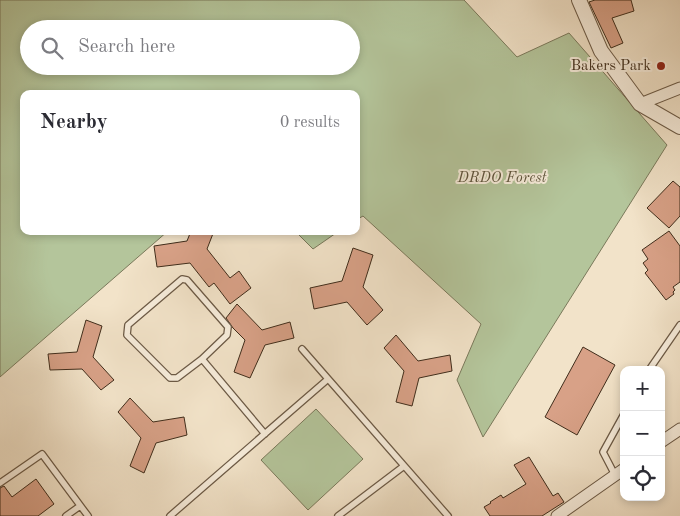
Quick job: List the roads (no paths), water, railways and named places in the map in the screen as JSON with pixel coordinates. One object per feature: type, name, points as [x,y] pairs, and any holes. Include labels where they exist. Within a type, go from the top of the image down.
[{"type":"street","points":[[579,0],[601,51],[640,104],[680,126]]},
{"type":"street","points":[[640,104],[680,88]]},
{"type":"street","points":[[665,439],[680,429]]},
{"type":"street","points":[[557,516],[619,472]]},
{"type":"lane","points":[[182,280],[187,280],[228,327],[228,335],[202,358],[177,378],[170,378],[127,335],[128,325],[182,280]]},
{"type":"lane","points":[[652,366],[680,325]]},
{"type":"lane","points":[[302,349],[448,516]]},
{"type":"lane","points":[[202,358],[265,434]]},
{"type":"lane","points":[[170,516],[328,379]]},
{"type":"lane","points":[[619,472],[602,452],[620,421]]},
{"type":"lane","points":[[0,483],[42,454],[88,516]]},
{"type":"lane","points":[[338,516],[404,466]]},
{"type":"lane","points":[[66,516],[80,506]]},
{"type":"place","name":"Bakers Park","points":[[661,66]]},
{"type":"park label","name":"DRDO Forest","points":[[502,178]]}]
